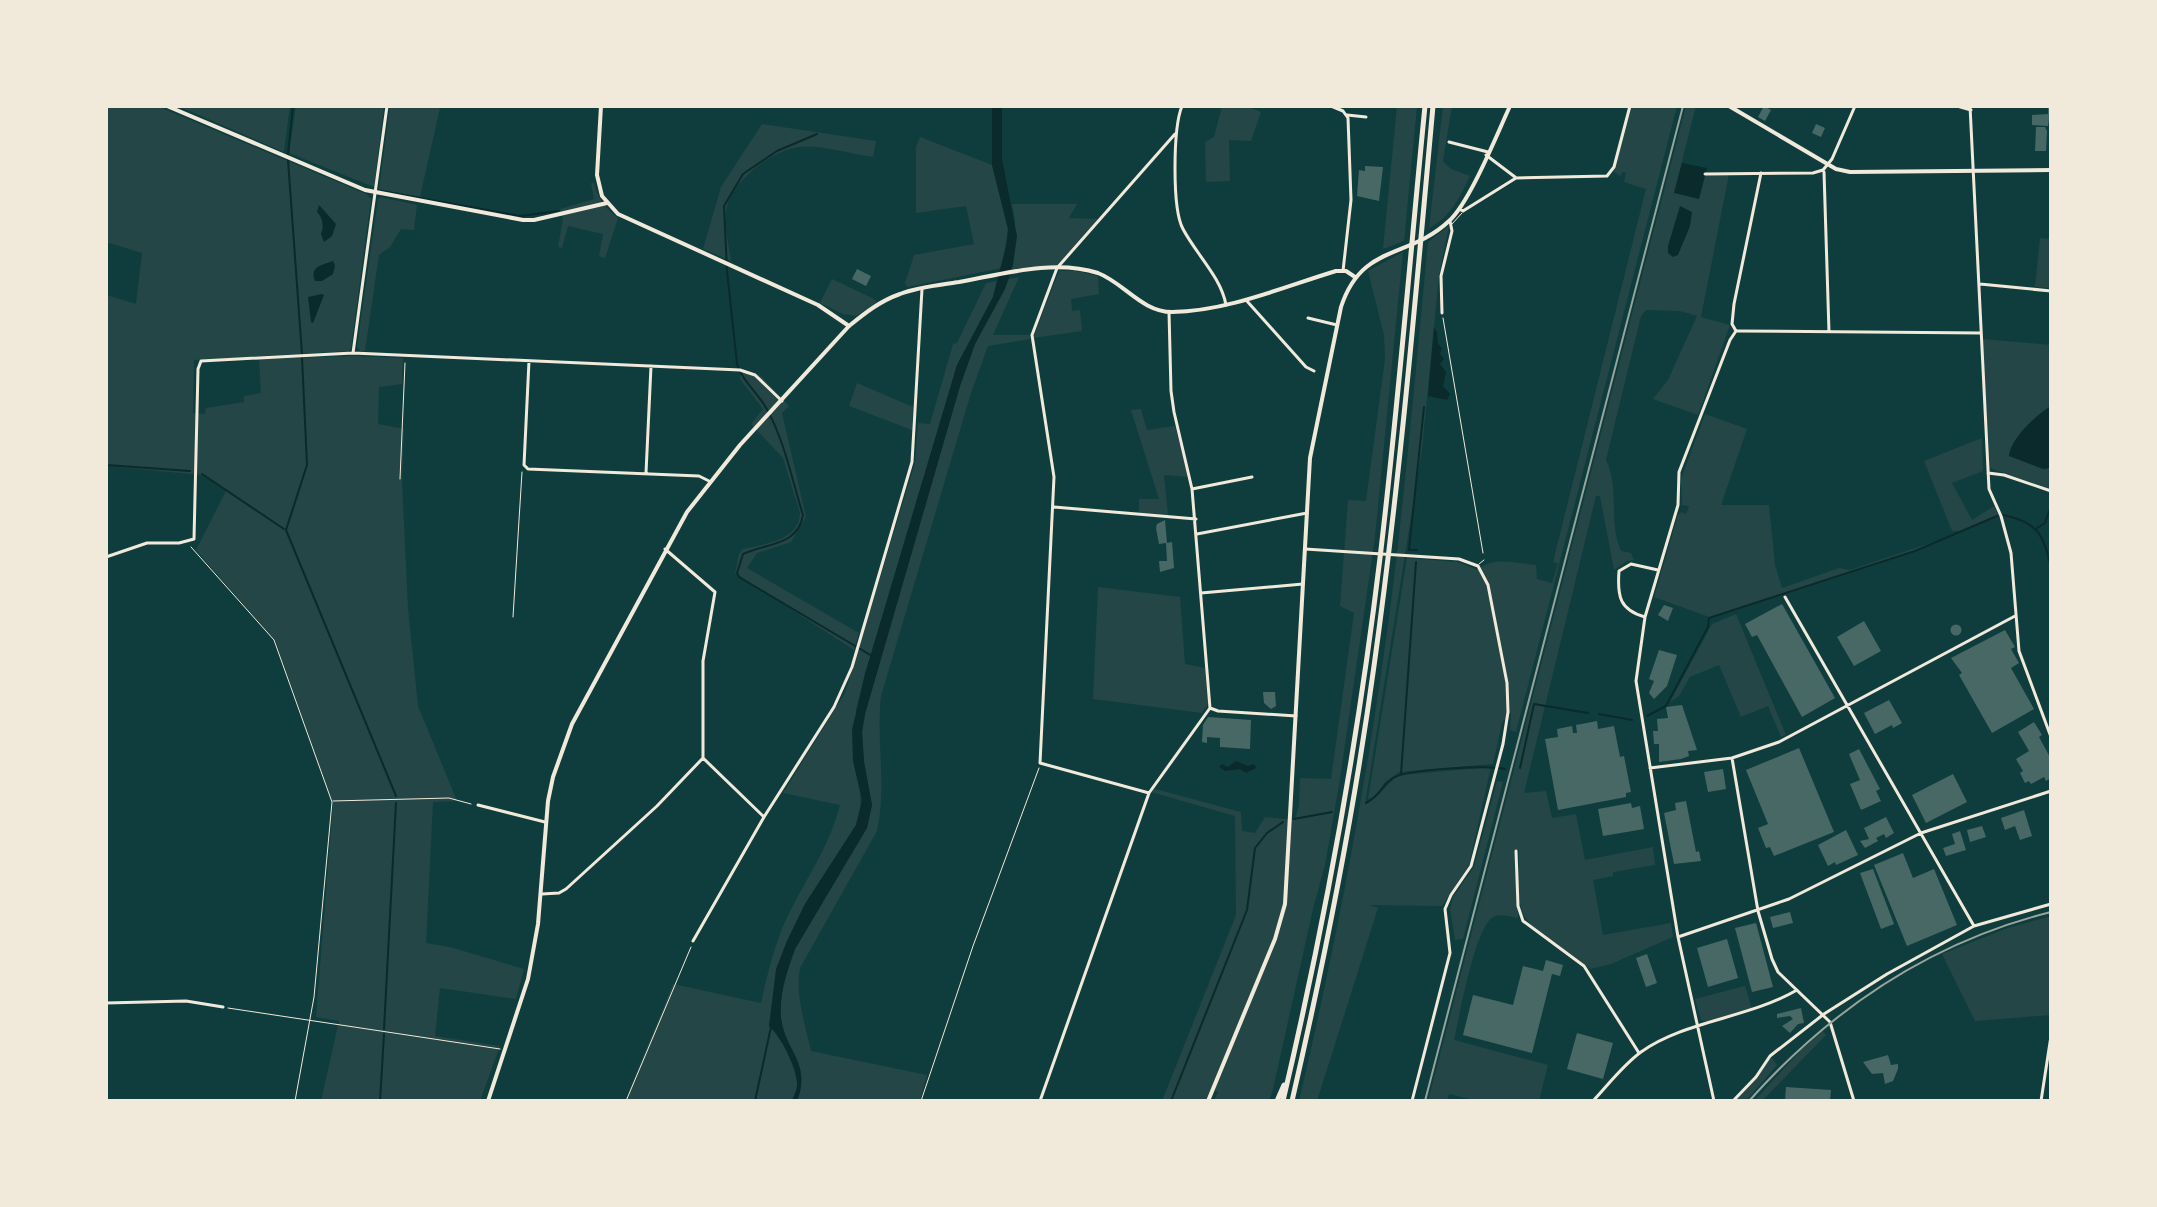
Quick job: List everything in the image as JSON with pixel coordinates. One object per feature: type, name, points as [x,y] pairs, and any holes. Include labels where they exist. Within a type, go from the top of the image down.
[{"type":"highway","points":[[1280,1101],[1290,1069],[1324,913],[1352,757],[1380,558],[1425,106]]},
{"type":"highway","points":[[1292,1101],[1345,845],[1369,698],[1389,550],[1433,106]]},
{"type":"main road","points":[[167,106],[375,192],[523,220],[607,203]]},
{"type":"main road","points":[[601,106],[597,175],[602,196],[618,214],[790,292],[833,314],[849,326]]},
{"type":"main road","points":[[1208,1101],[1283,913],[1310,458],[1347,289],[1380,257],[1428,237],[1451,223],[1461,210],[1510,106]]},
{"type":"main road","points":[[1729,106],[1827,164],[1850,172],[2051,170]]},
{"type":"main road","points":[[488,1101],[528,979],[540,894],[545,822],[553,777],[572,724],[665,549],[709,481],[849,326],[876,305],[901,293],[1057,268],[1080,269],[1103,275],[1149,307],[1169,312],[1226,305],[1343,271],[1356,277]]},
{"type":"street","points":[[353,353],[387,106]]},
{"type":"street","points":[[1182,106],[1175,134],[1179,220],[1221,290],[1226,305]]},
{"type":"street","points":[[1331,106],[1347,115],[1366,117]]},
{"type":"street","points":[[1461,210],[1516,178],[1607,176],[1614,167],[1630,106]]},
{"type":"street","points":[[1823,170],[1855,106]]},
{"type":"street","points":[[1957,106],[1970,108],[1989,489],[2001,515],[2011,553],[2015,616],[2022,660],[2051,737]]},
{"type":"street","points":[[1343,271],[1351,200],[1347,115]]},
{"type":"street","points":[[1149,793],[1040,763],[1054,507],[1052,462],[1032,340],[1057,268],[1175,134]]},
{"type":"street","points":[[1449,142],[1487,154],[1516,178]]},
{"type":"street","points":[[1705,174],[1823,170]]},
{"type":"street","points":[[1823,170],[1826,177],[1829,332]]},
{"type":"street","points":[[1736,331],[1732,324],[1734,304],[1761,173]]},
{"type":"street","points":[[1442,313],[1441,276],[1451,223]]},
{"type":"street","points":[[1980,284],[2051,291]]},
{"type":"street","points":[[693,941],[764,817],[834,707],[856,653],[912,462],[922,289]]},
{"type":"street","points":[[1246,300],[1306,367],[1314,371]]},
{"type":"street","points":[[1040,1101],[1149,793],[1210,708],[1196,519],[1174,412],[1169,312]]},
{"type":"street","points":[[1308,318],[1337,325]]},
{"type":"street","points":[[1736,331],[1981,333]]},
{"type":"street","points":[[1714,1101],[1678,937],[1636,681],[1645,617],[1678,505],[1679,472],[1736,331]]},
{"type":"street","points":[[106,557],[147,543],[179,543],[194,539],[198,369],[201,361],[353,353],[740,370],[755,375],[782,401]]},
{"type":"street","points":[[529,361],[524,465],[528,469],[699,476],[709,481]]},
{"type":"street","points":[[646,473],[651,366]]},
{"type":"street","points":[[1988,473],[2004,475],[2051,491]]},
{"type":"street","points":[[1192,489],[1252,477]]},
{"type":"street","points":[[1054,507],[1196,519]]},
{"type":"street","points":[[1197,534],[1307,513]]},
{"type":"street","points":[[540,894],[559,893],[566,889],[657,806],[703,758],[703,661],[715,592],[665,549]]},
{"type":"street","points":[[1305,549],[1459,559],[1478,566],[1488,585],[1507,683],[1508,712],[1497,770],[1471,866],[1445,909],[1450,953],[1412,1101]]},
{"type":"street","points":[[1645,617],[1628,612],[1623,607],[1619,571],[1631,564],[1658,570]]},
{"type":"street","points":[[1201,593],[1303,584]]},
{"type":"street","points":[[1785,597],[1974,926]]},
{"type":"street","points":[[1650,768],[1732,758],[1779,742],[2015,616]]},
{"type":"street","points":[[1210,708],[1296,716]]},
{"type":"street","points":[[703,758],[764,817]]},
{"type":"street","points":[[1732,758],[1758,911],[1778,972],[1824,1014],[1835,1032],[1854,1101]]},
{"type":"street","points":[[1678,937],[1789,899],[1921,833],[2051,791]]},
{"type":"street","points":[[478,805],[545,822]]},
{"type":"street","points":[[1516,851],[1518,906],[1523,921],[1584,966],[1639,1053]]},
{"type":"street","points":[[1733,1101],[1756,1077],[1770,1056],[1824,1014],[1887,974],[1974,926],[2051,904]]},
{"type":"street","points":[[1593,1101],[1639,1053],[1662,1040],[1774,1004],[1797,990]]},
{"type":"street","points":[[106,1003],[186,1001],[223,1007]]},
{"type":"street","points":[[2041,1101],[2051,1036]]},
{"type":"lane","points":[[1478,566],[1484,560]]},
{"type":"path","points":[[1442,313],[1484,560]]},
{"type":"path","points":[[400,479],[405,356]]},
{"type":"path","points":[[513,617],[522,472],[528,469]]},
{"type":"path","points":[[191,547],[274,640],[332,802],[311,1020],[295,1101]]},
{"type":"path","points":[[921,1101],[973,946],[1040,763]]},
{"type":"path","points":[[332,802],[449,798],[478,805]]},
{"type":"path","points":[[626,1101],[693,941]]},
{"type":"path","points":[[223,1007],[507,1050]]},
{"type":"shaded area","points":[[106,106],[157,106],[366,194],[371,199],[349,351],[194,360],[193,413],[205,414],[206,408],[244,402],[244,396],[261,393],[259,359],[403,358],[402,384],[379,387],[378,424],[404,429],[402,481],[408,608],[418,706],[457,801],[433,802],[426,943],[524,969],[516,999],[440,988],[435,1036],[500,1046],[480,1101],[321,1101],[339,1021],[316,1017],[333,804],[276,642],[196,550],[226,491],[202,475],[106,466],[106,295],[136,304],[142,253],[106,242]]},
{"type":"shaded area","points":[[178,106],[290,106],[284,152]]},
{"type":"shaded area","points":[[296,106],[384,106],[374,187],[289,153]]},
{"type":"shaded area","points":[[390,106],[444,106],[440,108],[420,197],[379,189]]},
{"type":"shaded area","points":[[992,106],[1002,106],[1002,159],[1017,236],[1013,265],[1005,289],[975,344],[960,386],[865,714],[862,732],[864,762],[872,805],[867,828],[795,949],[784,983],[781,1018],[801,1077],[797,1101],[792,1101],[797,1085],[794,1069],[783,1044],[769,1026],[776,969],[805,904],[856,825],[862,800],[853,761],[852,730],[865,674],[957,365],[993,297],[1007,242],[1008,229],[992,165]]},
{"type":"shaded area","points":[[1222,106],[1246,106],[1261,112],[1251,141],[1229,140],[1230,181],[1206,182],[1205,142],[1214,137]]},
{"type":"shaded area","points":[[1397,106],[1417,106],[1404,241],[1383,249]]},
{"type":"shaded area","points":[[1443,106],[1452,106],[1443,161],[1451,169],[1470,176],[1449,212],[1429,228]]},
{"type":"shaded area","points":[[1632,106],[1677,106],[1516,732],[1510,730],[1511,712],[1502,723],[1493,764],[1399,772],[1384,783],[1376,797],[1368,799],[1407,558],[1458,562],[1477,570],[1497,562],[1536,565],[1537,579],[1552,583],[1558,563],[1553,562],[1646,189],[1624,182],[1626,173],[1622,172],[1621,176],[1614,172]]},
{"type":"shaded area","points":[[1686,106],[1696,106],[1674,193],[1706,175],[1729,174],[1701,317],[1730,325],[1698,415],[1653,399],[1668,380],[1697,316],[1680,311],[1646,310],[1641,316],[1606,460],[1612,482],[1617,540],[1621,551],[1631,553],[1634,560],[1614,570],[1600,496],[1596,496],[1524,793],[1546,791],[1552,818],[1576,814],[1585,860],[1653,847],[1655,865],[1613,872],[1613,876],[1593,880],[1603,935],[1671,923],[1673,937],[1611,964],[1590,969],[1540,933],[1525,917],[1519,893],[1519,850],[1515,851],[1518,918],[1496,916],[1486,924],[1474,955],[1454,1040],[1548,1065],[1539,1101],[1478,1101],[1449,1094],[1447,1101],[1428,1101]]},
{"type":"shaded area","points":[[762,124],[876,141],[873,157],[806,146],[787,150],[764,161],[743,179],[729,200],[726,223],[731,261],[703,249],[721,187]]},
{"type":"shaded area","points":[[920,137],[992,165],[1008,229],[1002,268],[907,287],[905,283],[914,255],[974,244],[966,206],[916,213],[916,147]]},
{"type":"shaded area","points":[[1682,163],[1707,168],[1699,199],[1674,193]]},
{"type":"shaded area","points":[[591,183],[594,183],[609,211],[618,218],[605,258],[599,256],[603,234],[568,226],[562,248],[558,247],[563,218],[560,209],[594,199]]},
{"type":"shaded area","points":[[381,197],[417,205],[414,230],[401,229],[390,247],[379,255],[365,351],[360,351],[357,347],[378,199]]},
{"type":"shaded area","points":[[1012,204],[1077,204],[1069,218],[1098,219],[1057,265],[1012,269],[1015,220]]},
{"type":"shaded area","points":[[319,205],[336,224],[332,236],[324,242],[321,217],[317,212]]},
{"type":"shaded area","points":[[1680,206],[1692,212],[1690,226],[1678,255],[1673,257],[1668,253],[1668,246]]},
{"type":"shaded area","points":[[1449,226],[1439,275],[1422,449],[1365,804],[1401,775],[1491,767],[1469,865],[1442,906],[1369,905],[1378,908],[1317,1101],[1299,1101],[1341,910],[1375,717],[1398,544],[1428,242]]},
{"type":"shaded area","points":[[2040,238],[2051,239],[2051,288],[2035,287]]},
{"type":"shaded area","points":[[1403,252],[1375,537],[1340,779],[1325,865],[1273,1089],[1269,1101],[1214,1101],[1218,1092],[1211,1088],[1205,1101],[1162,1101],[1236,915],[1235,816],[1151,792],[1155,789],[1241,812],[1242,831],[1255,833],[1265,817],[1295,820],[1300,778],[1331,779],[1354,613],[1340,606],[1348,500],[1366,501],[1385,359],[1384,335],[1368,271]]},
{"type":"shaded area","points":[[333,261],[333,274],[322,281],[315,281],[315,269]]},
{"type":"shaded area","points":[[1059,271],[1098,276],[1099,294],[1071,299],[1072,311],[1080,310],[1082,331],[1033,338]]},
{"type":"shaded area","points":[[1019,277],[993,335],[1031,335],[1030,339],[988,346],[971,393],[881,696],[881,797],[877,831],[800,968],[800,999],[811,1051],[927,1075],[920,1101],[797,1101],[800,1079],[781,1017],[787,974],[795,949],[867,827],[872,805],[864,762],[862,732],[865,714],[960,386],[975,344],[1009,279]]},
{"type":"shaded area","points":[[832,279],[877,302],[856,316],[843,314],[820,303]]},
{"type":"shaded area","points":[[997,281],[993,297],[957,365],[865,674],[856,710],[861,812],[856,825],[805,904],[777,969],[770,1027],[783,1044],[794,1068],[797,1084],[792,1101],[625,1101],[673,984],[761,1003],[780,934],[829,837],[840,805],[783,793],[845,693],[915,463],[918,423],[930,424],[953,344],[957,343],[986,283]]},
{"type":"shaded area","points":[[324,295],[313,323],[308,297]]},
{"type":"shaded area","points":[[1434,328],[1444,359],[1440,364],[1446,372],[1443,386],[1450,394],[1447,400],[1428,396]]},
{"type":"shaded area","points":[[1982,339],[2051,345],[2051,489],[1990,468]]},
{"type":"shaded area","points":[[741,369],[760,375],[789,406],[782,413],[806,517],[791,542],[757,553],[747,568],[859,633],[854,650],[735,573],[743,549],[770,543],[787,535],[794,530],[800,513],[783,458],[751,424],[763,409],[740,379]]},
{"type":"shaded area","points":[[857,383],[913,407],[912,430],[849,406]]},
{"type":"shaded area","points":[[2051,406],[2051,468],[2043,469],[2009,456],[2019,435]]},
{"type":"shaded area","points":[[1141,409],[1147,430],[1175,426],[1189,477],[1164,475],[1168,515],[1139,513],[1139,499],[1159,499],[1131,410]]},
{"type":"shaded area","points":[[1705,414],[1747,429],[1721,505],[1769,505],[1775,565],[1782,588],[1839,568],[1850,570],[1939,540],[1915,552],[1712,618],[1654,597],[1678,515],[1681,512],[1686,514],[1689,506],[1682,505],[1681,479]]},
{"type":"shaded area","points":[[1982,438],[1983,471],[1952,483],[1972,520],[1994,506],[1998,515],[1964,531],[1952,531],[1924,461]]},
{"type":"shaded area","points":[[1098,587],[1180,597],[1185,664],[1205,668],[1208,704],[1202,713],[1093,699]]},
{"type":"shaded area","points":[[1736,614],[1786,735],[1781,737],[1768,706],[1741,717],[1719,665],[1690,677],[1679,696],[1670,702],[1712,624]]},
{"type":"shaded area","points":[[1236,761],[1248,766],[1254,764],[1256,768],[1246,773],[1240,769],[1225,771],[1219,767],[1222,764],[1228,767]]},
{"type":"shaded area","points":[[1497,781],[1503,782],[1463,939],[1455,940],[1450,909],[1453,897],[1474,867]]},
{"type":"shaded area","points":[[2051,916],[2051,1015],[1975,1021],[1942,954],[2008,928]]},
{"type":"shaded area","points":[[1745,986],[1752,1009],[1708,1022],[1701,1020],[1695,999]]},
{"type":"shaded area","points":[[1823,1031],[1826,1035],[1762,1101],[1754,1101],[1801,1050]]},
{"type":"shaded area","points":[[1771,1057],[1777,1065],[1746,1101],[1733,1101]]},
{"type":"building","points":[[1764,106],[1771,110],[1765,121],[1758,117]]},
{"type":"building","points":[[2048,106],[2051,106],[2048,126],[2032,125],[2032,115],[2048,114]]},
{"type":"building","points":[[1816,124],[1825,128],[1821,137],[1812,133]]},
{"type":"building","points":[[2036,127],[2045,127],[2047,131],[2046,151],[2035,151]]},
{"type":"building","points":[[1365,166],[1383,167],[1379,201],[1357,196],[1359,170],[1365,171]]},
{"type":"building","points":[[857,269],[871,276],[866,286],[852,279]]},
{"type":"building","points":[[1165,520],[1167,543],[1172,542],[1174,568],[1160,572],[1159,561],[1167,561],[1166,543],[1159,544],[1156,528]]},
{"type":"building","points":[[1782,604],[1835,698],[1802,717],[1757,635],[1752,637],[1745,624]]},
{"type":"building","points":[[1664,605],[1673,608],[1668,621],[1658,615]]},
{"type":"building","points":[[1864,621],[1881,651],[1854,666],[1837,637]]},
{"type":"building","points":[[1956,625],[1961,630],[1956,635],[1951,630]]},
{"type":"building","points":[[2005,630],[2015,647],[2011,649],[2019,663],[2011,668],[2034,709],[1992,733],[1959,675],[1962,673],[1951,658]]},
{"type":"building","points":[[1659,650],[1677,655],[1667,686],[1654,699],[1649,693],[1654,681],[1649,679]]},
{"type":"building","points":[[1263,692],[1275,692],[1276,706],[1271,709],[1264,703]]},
{"type":"building","points":[[1889,700],[1902,723],[1875,734],[1864,713]]},
{"type":"building","points":[[1682,705],[1697,750],[1688,751],[1689,756],[1681,759],[1659,762],[1659,744],[1654,744],[1653,731],[1658,731],[1657,719],[1668,718],[1666,707]]},
{"type":"building","points":[[1208,717],[1251,720],[1250,749],[1220,747],[1220,738],[1207,737],[1207,743],[1202,742],[1203,725]]},
{"type":"building","points":[[1597,721],[1598,729],[1614,726],[1631,792],[1626,793],[1626,797],[1558,810],[1545,739],[1558,737],[1557,729],[1572,726],[1573,733],[1577,733],[1576,725]]},
{"type":"building","points":[[2034,722],[2051,759],[2051,778],[2046,781],[2044,777],[2031,784],[2029,781],[2025,783],[2016,759],[2029,751],[2018,732]]},
{"type":"building","points":[[1799,748],[1834,832],[1774,856],[1770,847],[1766,848],[1758,828],[1768,824],[1746,770]]},
{"type":"building","points":[[1859,749],[1880,789],[1876,791],[1881,801],[1861,810],[1850,784],[1860,780],[1849,754]]},
{"type":"building","points":[[1723,769],[1726,789],[1708,792],[1704,772]]},
{"type":"building","points":[[1953,774],[1967,802],[1926,823],[1912,795]]},
{"type":"building","points":[[1686,801],[1696,852],[1699,851],[1701,861],[1674,864],[1664,813],[1676,810],[1675,803]]},
{"type":"building","points":[[1631,803],[1632,808],[1640,806],[1644,829],[1603,836],[1598,809]]},
{"type":"building","points":[[2024,810],[2032,836],[2020,840],[2015,826],[2005,830],[2001,818]]},
{"type":"building","points":[[1886,817],[1894,833],[1886,838],[1884,834],[1876,838],[1878,841],[1865,848],[1860,841],[1869,839],[1864,828]]},
{"type":"building","points":[[1982,826],[1986,837],[1970,842],[1967,830]]},
{"type":"building","points":[[1846,830],[1858,855],[1828,866],[1818,845]]},
{"type":"building","points":[[1960,831],[1966,850],[1946,856],[1943,848],[1955,844],[1952,834]]},
{"type":"building","points":[[1903,853],[1913,878],[1934,869],[1957,925],[1907,946],[1874,865]]},
{"type":"building","points":[[1873,869],[1894,924],[1881,929],[1860,873]]},
{"type":"building","points":[[1790,912],[1793,923],[1773,928],[1770,917]]},
{"type":"building","points":[[1756,923],[1773,987],[1752,992],[1735,928]]},
{"type":"building","points":[[1727,939],[1738,978],[1708,987],[1697,948]]},
{"type":"building","points":[[1647,954],[1657,983],[1646,987],[1636,958]]},
{"type":"building","points":[[1546,960],[1563,965],[1560,976],[1552,974],[1532,1053],[1463,1035],[1473,995],[1513,1005],[1523,966],[1543,971]]},
{"type":"building","points":[[1801,1008],[1804,1023],[1798,1024],[1790,1033],[1782,1026],[1793,1019],[1790,1016],[1777,1018],[1777,1014]]},
{"type":"building","points":[[1577,1033],[1613,1043],[1603,1079],[1567,1069]]},
{"type":"building","points":[[1888,1055],[1891,1065],[1898,1064],[1898,1069],[1893,1081],[1885,1084],[1883,1073],[1872,1074],[1863,1062]]},
{"type":"building","points":[[1786,1087],[1831,1090],[1830,1101],[1785,1101]]},
{"type":"waterway","points":[[288,155],[293,106]]},
{"type":"waterway","points":[[817,134],[777,151],[743,174],[724,206],[737,364],[765,406],[777,432],[803,515],[795,533],[788,538],[743,554],[737,573],[872,656]]},
{"type":"waterway","points":[[288,160],[302,354]]},
{"type":"waterway","points":[[381,191],[521,216],[558,211]]},
{"type":"waterway","points":[[302,357],[307,465],[286,530],[396,796]]},
{"type":"waterway","points":[[1417,550],[1409,550],[1424,407]]},
{"type":"waterway","points":[[106,465],[190,471]]},
{"type":"waterway","points":[[202,474],[284,529]]},
{"type":"waterway","points":[[2037,528],[2045,523],[2051,506]]},
{"type":"waterway","points":[[2003,515],[2024,522],[2038,532],[2051,568]]},
{"type":"waterway","points":[[1647,716],[1666,706],[1708,627],[1709,618],[1915,551],[1997,516]]},
{"type":"waterway","points":[[1401,774],[1416,562]]},
{"type":"waterway","points":[[1520,768],[1534,704],[1588,713]]},
{"type":"waterway","points":[[1599,714],[1632,720]]},
{"type":"waterway","points":[[1366,803],[1389,781],[1401,775],[1482,767],[1505,769]]},
{"type":"waterway","points":[[384,1029],[396,803]]},
{"type":"waterway","points":[[1294,819],[1332,812]]},
{"type":"waterway","points":[[1171,1101],[1247,910],[1255,848],[1267,833],[1283,822]]},
{"type":"waterway","points":[[755,1101],[771,1027]]},
{"type":"waterway","points":[[380,1101],[384,1034]]},
{"type":"railway","points":[[1425,1101],[1683,106]]},
{"type":"railway","points":[[1749,1101],[1814,1037],[1886,983],[1965,941],[2051,912]]}]
